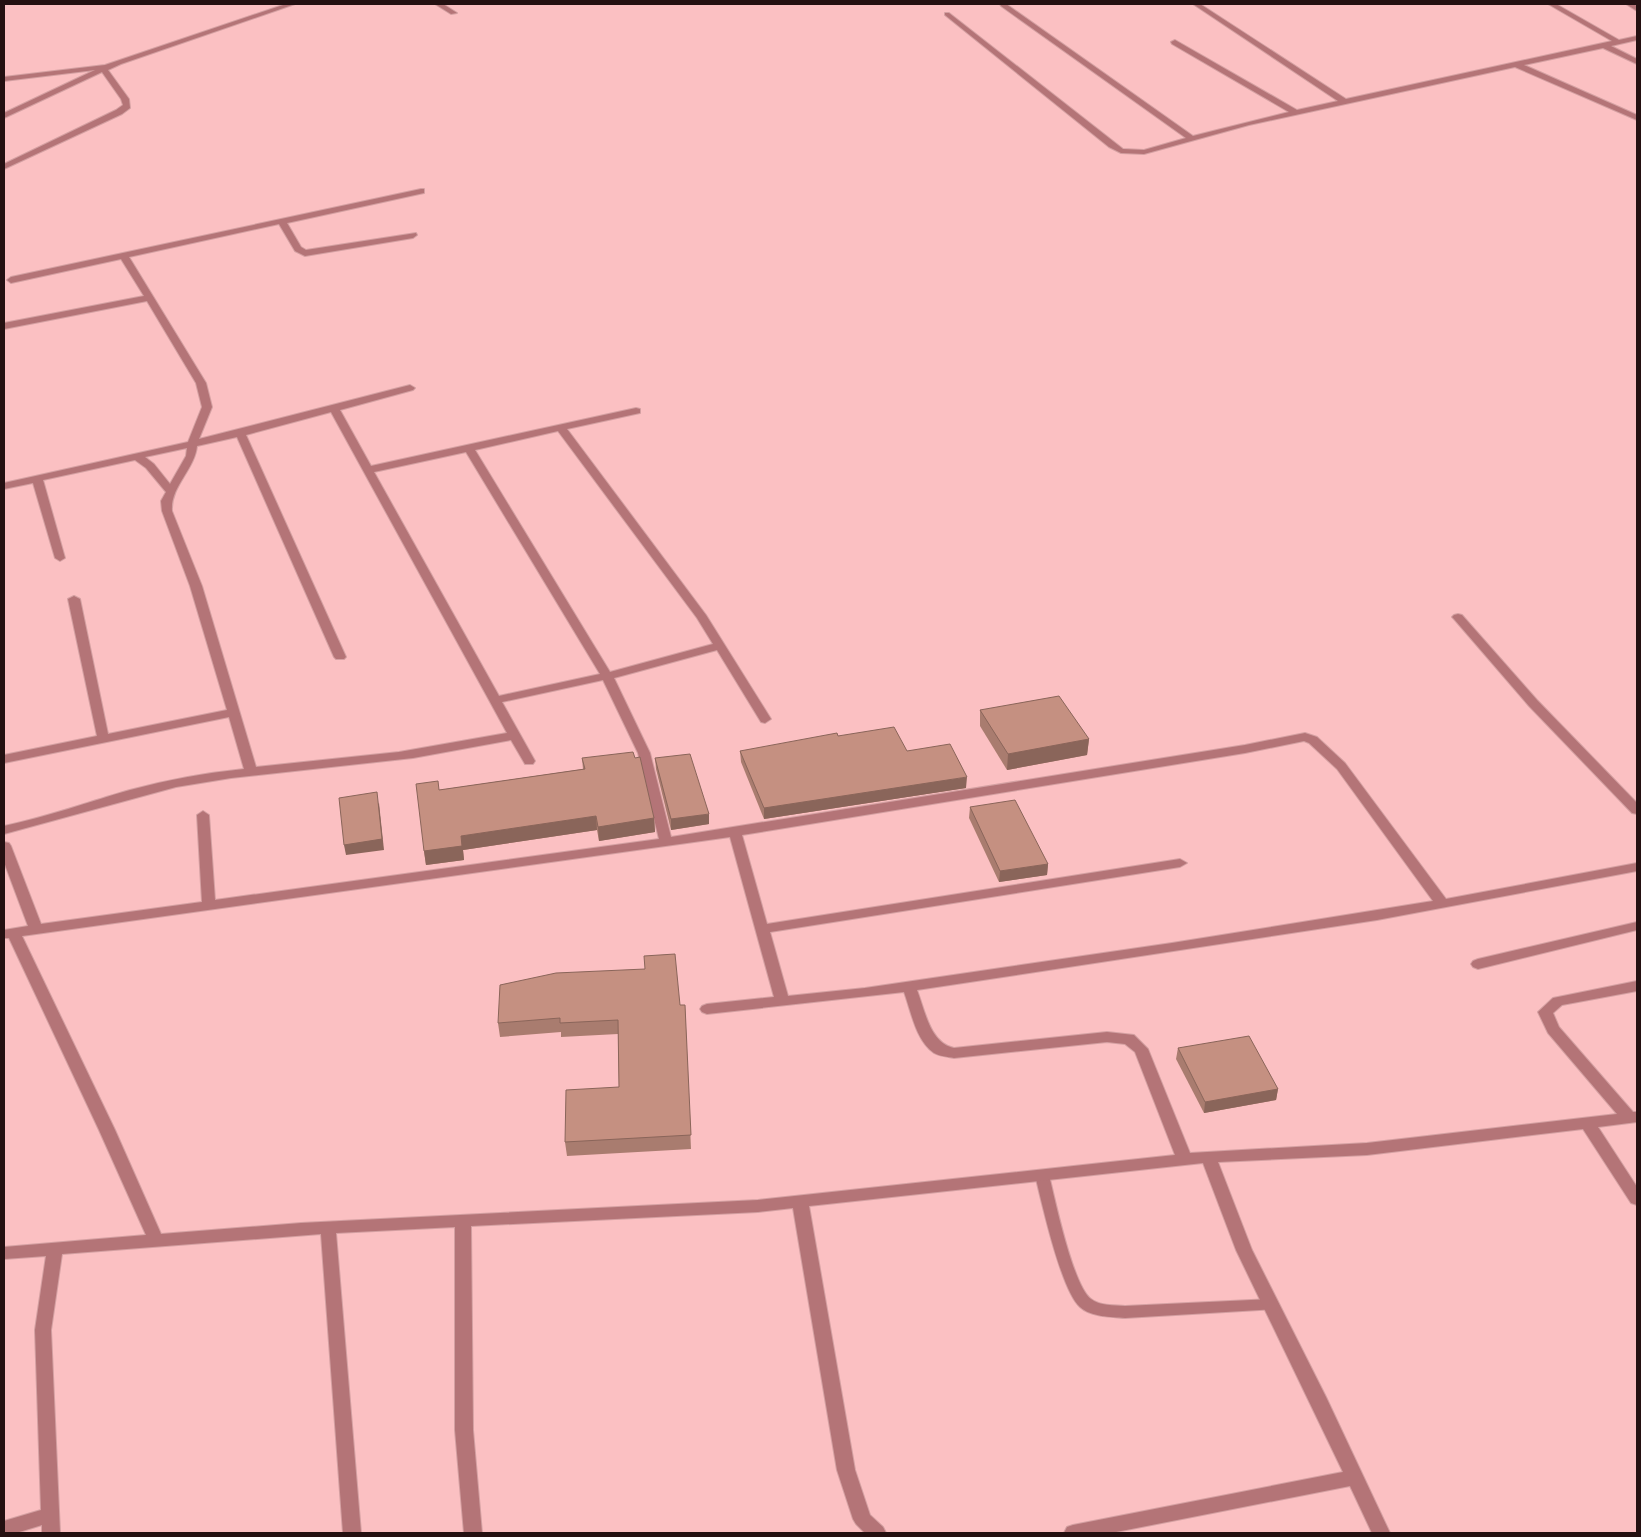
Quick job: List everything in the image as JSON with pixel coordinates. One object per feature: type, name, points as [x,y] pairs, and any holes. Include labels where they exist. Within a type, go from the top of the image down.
[{"type":"street","points":[[4,116],[108,68],[292,4]]},
{"type":"street","points":[[438,4],[453,13]]},
{"type":"street","points":[[1196,4],[1343,101]]},
{"type":"street","points":[[1551,4],[1618,42]]},
{"type":"street","points":[[1629,4],[1637,9]]},
{"type":"street","points":[[1003,5],[1191,138]]},
{"type":"street","points":[[947,14],[1112,145],[1121,151],[1144,152],[1295,112],[1637,38]]},
{"type":"street","points":[[1175,42],[1295,112]]},
{"type":"street","points":[[1604,45],[1637,62]]},
{"type":"street","points":[[1516,64],[1637,118]]},
{"type":"street","points":[[4,79],[108,68]]},
{"type":"street","points":[[4,167],[119,112],[127,106],[108,68]]},
{"type":"street","points":[[11,280],[421,191]]},
{"type":"street","points":[[281,220],[298,249],[304,253],[413,235]]},
{"type":"street","points":[[123,255],[201,383],[206,398],[207,407],[192,443],[191,456],[166,501],[166,510],[196,586],[251,772]]},
{"type":"street","points":[[4,326],[149,298]]},
{"type":"street","points":[[4,486],[240,433],[410,388]]},
{"type":"street","points":[[334,408],[529,761]]},
{"type":"street","points":[[368,470],[636,411]]},
{"type":"street","points":[[561,428],[702,617],[765,719]]},
{"type":"street","points":[[240,433],[340,657]]},
{"type":"street","points":[[469,449],[607,676],[644,752],[666,842]]},
{"type":"street","points":[[136,456],[150,466],[171,492]]},
{"type":"street","points":[[37,479],[60,558]]},
{"type":"street","points":[[74,600],[103,738]]},
{"type":"street","points":[[1458,617],[1532,703],[1637,810]]},
{"type":"street","points":[[495,700],[607,676],[720,646]]},
{"type":"street","points":[[4,759],[234,712]]},
{"type":"street","points":[[4,830],[35,824],[122,796],[175,783],[251,772],[399,756],[514,735]]},
{"type":"street","points":[[156,1240],[107,1130],[8,933],[735,832],[1245,749],[1305,737],[1313,740],[1341,766],[1442,903]]},
{"type":"street","points":[[203,815],[209,905]]},
{"type":"street","points":[[735,832],[782,1001]]},
{"type":"street","points":[[4,846],[36,929]]},
{"type":"street","points":[[761,929],[1180,863]]},
{"type":"street","points":[[707,1009],[909,987],[1358,919],[1637,867]]},
{"type":"street","points":[[1478,964],[1637,926]]},
{"type":"street","points":[[1633,1117],[1553,1029],[1545,1012],[1558,1001],[1637,986]]},
{"type":"street","points":[[909,987],[928,1038],[940,1050],[954,1053],[1107,1037],[1128,1039],[1141,1049],[1185,1160]]},
{"type":"street","points":[[4,1253],[328,1228],[758,1206],[1208,1157],[1366,1149],[1633,1117]]},
{"type":"street","points":[[1587,1123],[1637,1199]]},
{"type":"street","points":[[1208,1157],[1244,1250],[1355,1477],[1380,1533]]},
{"type":"street","points":[[800,1201],[846,1470],[862,1519],[877,1533]]},
{"type":"street","points":[[463,1221],[464,1430],[473,1533]]},
{"type":"street","points":[[328,1228],[352,1533]]},
{"type":"street","points":[[4,1529],[51,1524],[43,1330],[55,1248]]},
{"type":"street","points":[[1073,1533],[1355,1477]]},
{"type":"lane","points":[[1042,1175],[1071,1278],[1078,1295],[1085,1303],[1102,1310],[1125,1312],[1272,1305]]},
{"type":"building","points":[[1059,696],[1089,739],[1008,754],[980,710]]},
{"type":"building","points":[[894,727],[907,751],[950,744],[967,777],[764,808],[740,751],[837,733],[838,736]]},
{"type":"building","points":[[633,752],[635,758],[640,757],[654,818],[598,827],[596,816],[461,836],[462,846],[424,851],[416,784],[438,781],[439,790],[585,769],[582,758]]},
{"type":"building","points":[[690,754],[709,814],[671,819],[655,758]]},
{"type":"building","points":[[377,792],[382,839],[344,845],[339,798]]},
{"type":"building","points":[[1015,800],[1048,864],[1000,871],[970,807]]},
{"type":"building","points":[[675,954],[680,1005],[685,1005],[691,1135],[565,1142],[566,1090],[619,1087],[618,1020],[560,1023],[560,1018],[498,1023],[500,985],[556,973],[645,969],[644,956]]},
{"type":"building","points":[[1249,1036],[1278,1089],[1205,1102],[1178,1048]]}]
